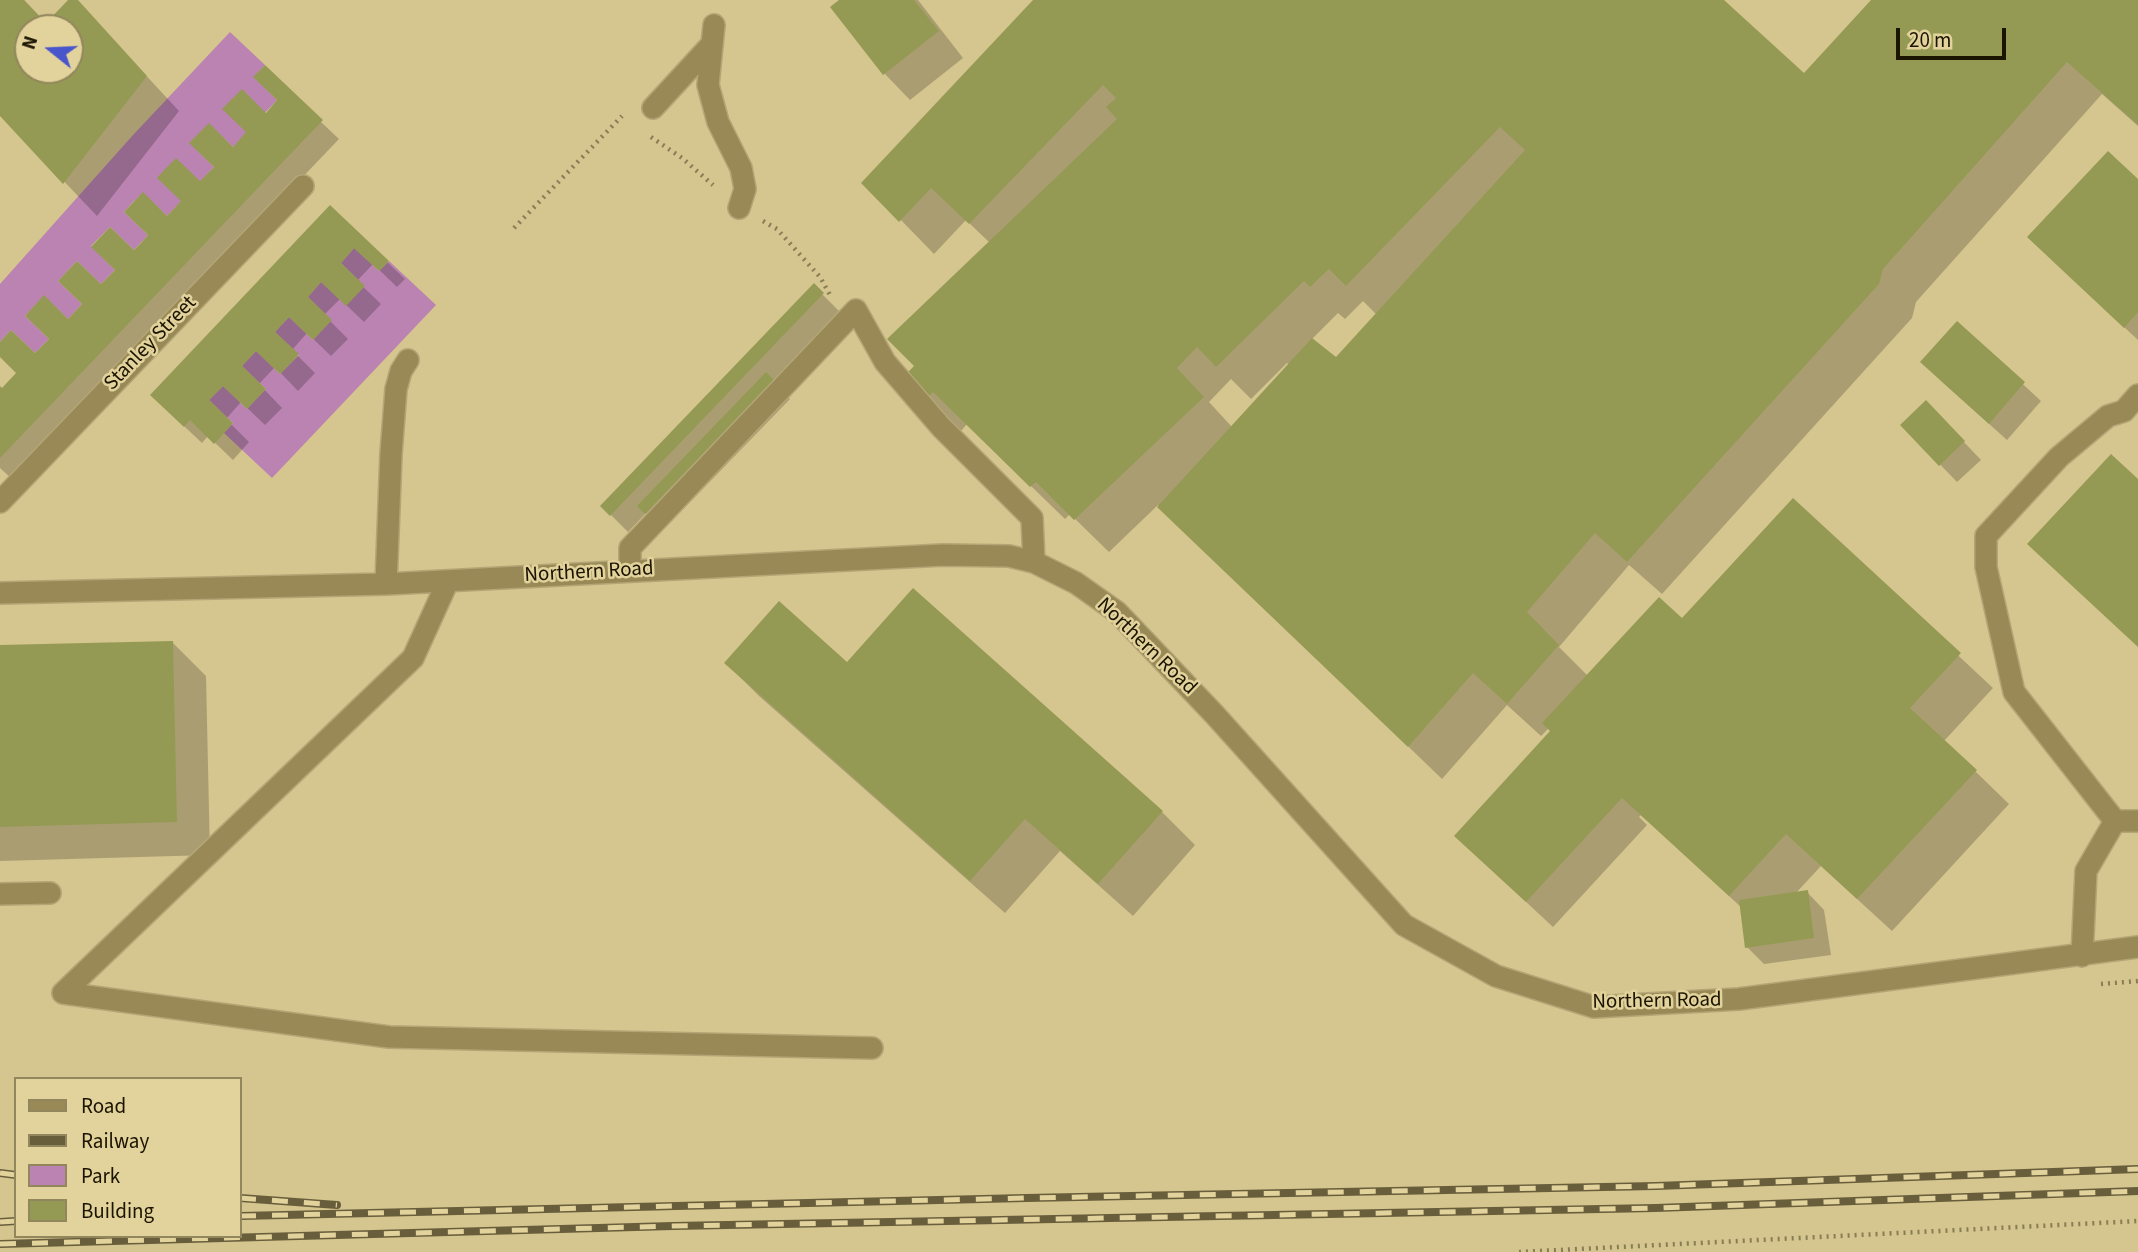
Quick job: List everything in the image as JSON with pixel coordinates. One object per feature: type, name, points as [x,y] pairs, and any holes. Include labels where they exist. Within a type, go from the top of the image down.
[{"type":"street","points":[[642,107],[713,34],[708,85],[718,122],[741,169],[745,190],[739,208]]},
{"type":"street","name":"Stanley Street","points":[[0,502],[303,186]]},
{"type":"street","points":[[630,571],[630,548],[856,310],[885,362],[941,427],[1032,518],[1034,562]]},
{"type":"street","points":[[386,584],[395,401],[401,371],[408,360]]},
{"type":"street","points":[[2115,821],[2014,692],[1986,567],[1986,536],[2059,457],[2108,416],[2124,411],[2138,395]]},
{"type":"street","name":"Northern Road","points":[[0,593],[386,584],[943,555],[1009,556],[1034,562],[1076,583],[1117,612],[1215,715],[1404,925],[1496,976],[1594,1007],[1739,999],[2138,947]]},
{"type":"street","points":[[447,581],[413,658],[63,993],[389,1037],[872,1048]]},
{"type":"street","points":[[2115,821],[2138,821]]},
{"type":"street","points":[[2082,956],[2086,871],[2115,821]]},
{"type":"street","points":[[0,894],[50,893]]},
{"type":"path","points":[[514,228],[622,116],[642,107]]},
{"type":"path","points":[[622,116],[629,121]]},
{"type":"path","points":[[645,132],[682,158],[739,208],[777,229],[820,277],[831,294],[823,303]]},
{"type":"path","points":[[2098,985],[2138,981]]},
{"type":"path","points":[[1519,1252],[2138,1221]]},
{"type":"green space","points":[[230,32],[265,65],[254,77],[277,100],[233,147],[209,124],[190,143],[214,167],[167,216],[143,193],[133,202],[124,212],[148,235],[134,250],[110,227],[91,246],[115,270],[101,284],[77,261],[58,281],[82,304],[68,319],[44,296],[25,316],[49,339],[35,353],[11,330],[0,342],[0,284],[133,135]]},
{"type":"green space","points":[[354,248],[379,271],[389,261],[436,305],[272,478],[224,433],[233,423],[209,400],[223,386],[247,409],[266,389],[242,366],[256,351],[280,374],[299,355],[275,332],[289,317],[313,340],[331,320],[308,297],[321,282],[346,305],[364,286],[341,263]]},
{"type":"building","points":[[0,0],[24,0],[37,14],[14,14],[14,84],[84,84],[84,14],[55,14],[68,0],[78,0],[147,76],[63,184],[0,116]]},
{"type":"building","points":[[839,0],[914,0],[939,31],[883,75],[830,7]]},
{"type":"building","points":[[1033,0],[1724,0],[1804,73],[1871,0],[2138,0],[2138,125],[2067,62],[1883,269],[1879,284],[1627,562],[1595,533],[1527,612],[1559,645],[1507,704],[1473,673],[1408,747],[1157,507],[1312,338],[1336,357],[1525,150],[1500,127],[1346,286],[1329,269],[1310,287],[1304,281],[1216,367],[1197,347],[1177,368],[1204,397],[1074,520],[1036,482],[1030,487],[933,392],[927,399],[904,376],[914,366],[887,339],[1117,119],[1106,107],[1116,98],[1103,85],[969,224],[931,188],[899,222],[861,183]]},
{"type":"building","points":[[265,65],[323,120],[0,458],[0,386],[2,388],[16,373],[0,357],[0,342],[11,330],[35,353],[49,339],[25,316],[44,295],[68,319],[82,304],[58,281],[77,261],[101,284],[115,270],[91,247],[110,227],[134,250],[141,243],[148,235],[124,212],[143,192],[167,216],[181,201],[157,178],[176,158],[200,181],[214,167],[189,143],[209,123],[233,147],[246,132],[222,109],[242,89],[266,113],[277,100],[253,77]]},
{"type":"building","points":[[2108,151],[2138,179],[2138,312],[2124,328],[2027,237]]},
{"type":"building","points":[[330,205],[389,261],[379,271],[354,248],[341,263],[365,286],[346,306],[321,282],[308,297],[332,320],[313,340],[289,317],[282,324],[275,332],[299,354],[280,374],[256,351],[242,366],[266,389],[247,409],[223,386],[209,400],[233,423],[214,444],[190,420],[184,427],[150,395]]},
{"type":"building","points":[[814,283],[824,293],[610,516],[600,506]]},
{"type":"building","points":[[1957,321],[2025,382],[1989,424],[1920,362]]},
{"type":"building","points":[[766,372],[774,380],[645,514],[637,506]]},
{"type":"building","points":[[1926,400],[1965,441],[1939,466],[1900,425]]},
{"type":"building","points":[[2111,454],[2138,479],[2138,647],[2027,544]]},
{"type":"building","points":[[1793,498],[1961,653],[1910,708],[1977,770],[1857,899],[1786,834],[1729,896],[1622,798],[1526,902],[1454,836],[1550,731],[1542,723],[1659,597],[1682,618]]},
{"type":"building","points":[[913,588],[1163,811],[1098,884],[1025,819],[970,881],[724,663],[779,601],[847,662]]},
{"type":"building","points":[[173,641],[177,822],[0,827],[0,645]]},
{"type":"building","points":[[1808,890],[1814,938],[1745,948],[1739,900]]},
{"type":"railway","points":[[242,1216],[1656,1186],[2138,1169]]},
{"type":"railway","points":[[0,1173],[14,1175]]},
{"type":"railway","points":[[242,1238],[673,1226],[1656,1208],[2138,1191]]},
{"type":"railway","points":[[242,1198],[337,1205]]},
{"type":"railway","points":[[0,1222],[14,1221]]},
{"type":"railway","points":[[0,1244],[224,1238]]}]
